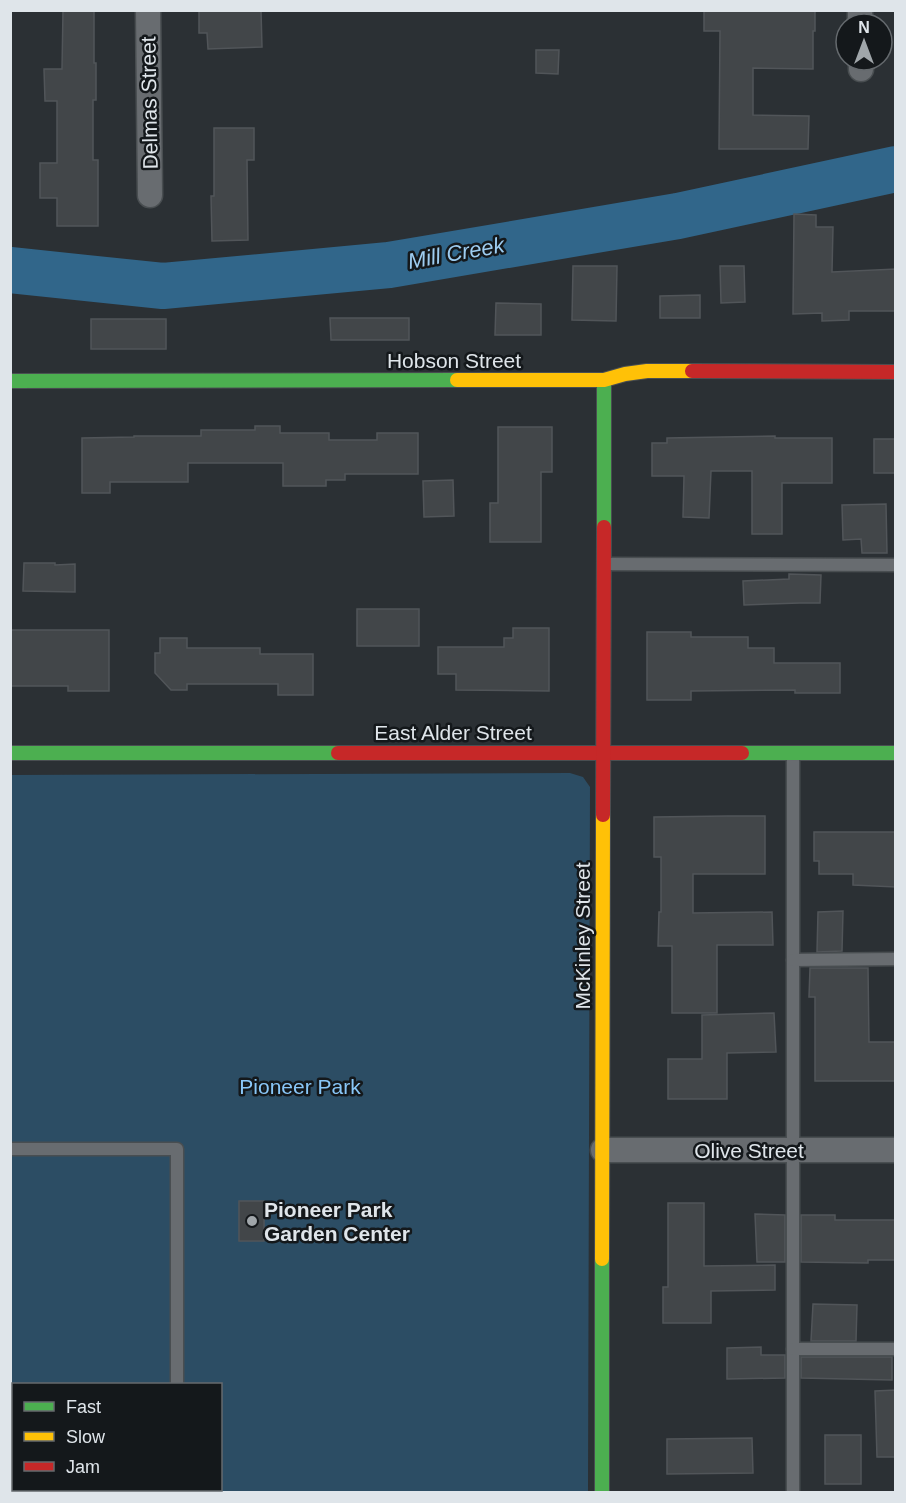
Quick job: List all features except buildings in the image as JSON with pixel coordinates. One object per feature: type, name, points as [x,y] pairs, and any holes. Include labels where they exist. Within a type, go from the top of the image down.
[{"type":"street","name":"Delmas Street","points":[[148,10],[150,195]]},
{"type":"street","name":"Hobson Street","points":[[10,381],[604,380],[647,371],[896,372]]},
{"type":"street","name":"McKinley Street","points":[[602,1492],[604,380]]},
{"type":"street","name":"East Alder Street","points":[[10,753],[896,753]]},
{"type":"street","name":"Olive Street","points":[[603,1150],[896,1150]]},
{"type":"lane","points":[[604,564],[896,565]]},
{"type":"lane","points":[[793,753],[793,1492]]},
{"type":"lane","points":[[793,960],[896,959]]},
{"type":"lane","points":[[10,1149],[177,1149],[177,1383]]},
{"type":"lane","points":[[793,1349],[896,1348]]},
{"type":"green space","name":"Pioneer Park","points":[[570,773],[583,777],[590,787],[588,1492],[11,1492],[10,775]]},
{"type":"waterway","name":"Mill Creek","points":[[10,270],[163,286],[389,265],[678,216],[896,169]]},
{"type":"traffic: fast","points":[[10,381],[457,380]]},
{"type":"traffic: fast","points":[[604,380],[604,527]]},
{"type":"traffic: fast","points":[[10,753],[338,753]]},
{"type":"traffic: fast","points":[[742,753],[896,753]]},
{"type":"traffic: fast","points":[[602,1259],[602,1492]]},
{"type":"traffic: slow","points":[[457,380],[604,380],[647,371],[692,371]]},
{"type":"traffic: slow","points":[[602,1259],[603,815]]},
{"type":"traffic: jam","points":[[692,371],[896,372]]},
{"type":"traffic: jam","points":[[603,815],[604,527]]},
{"type":"traffic: jam","points":[[338,753],[742,753]]},
{"type":"place","name":"Pioneer Park Garden Center","points":[[252,1221]]}]
